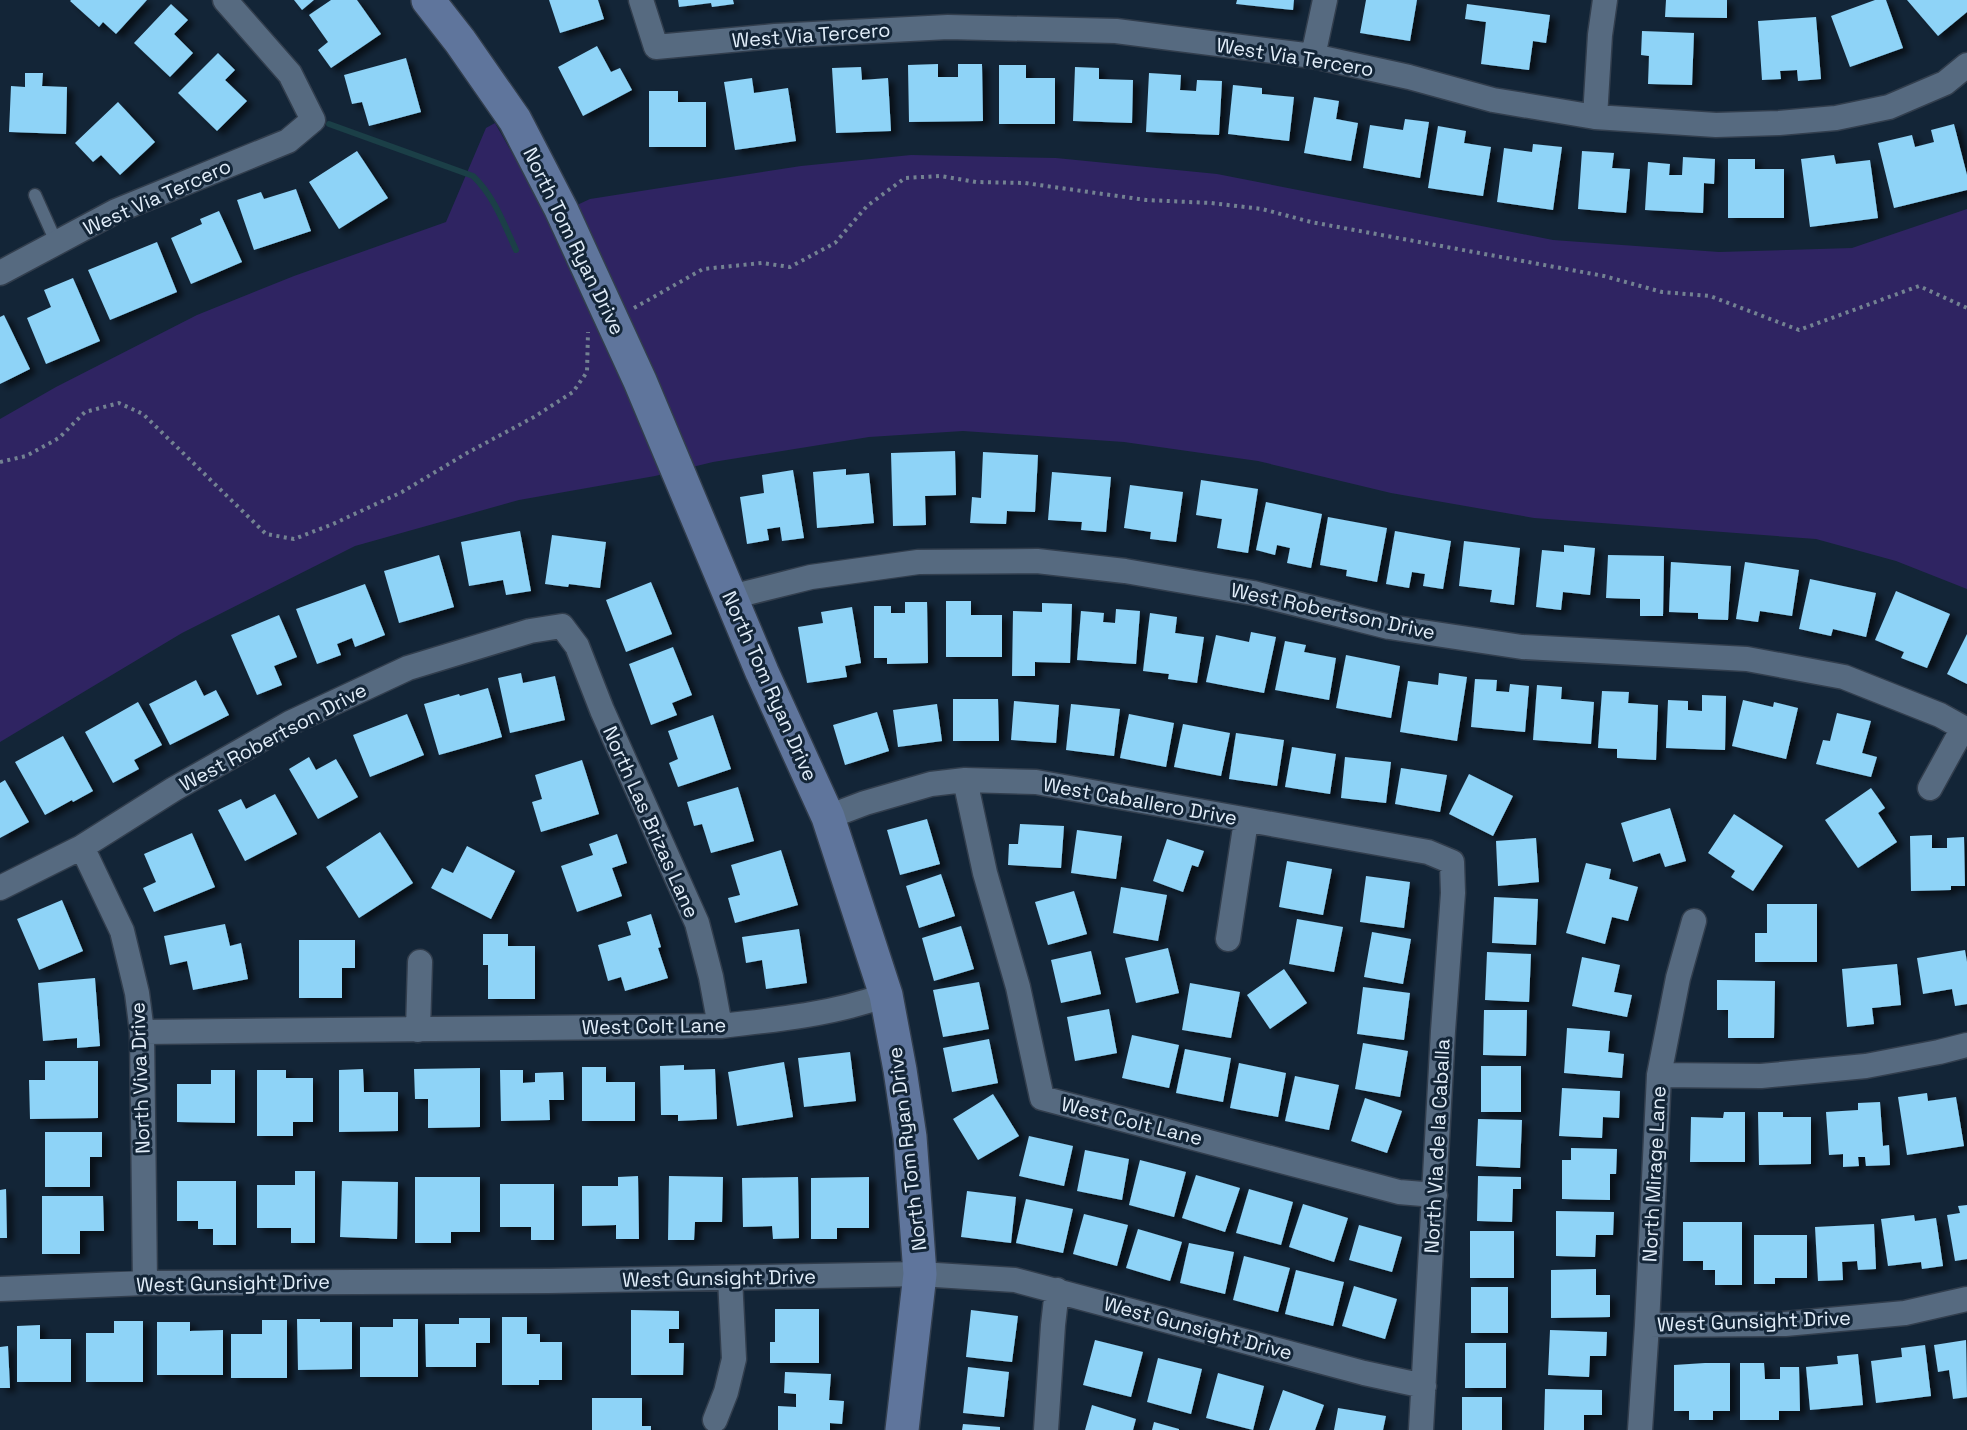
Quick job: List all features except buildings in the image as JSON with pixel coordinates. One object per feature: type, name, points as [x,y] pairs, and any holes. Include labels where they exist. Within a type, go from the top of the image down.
[{"type":"street","name":"West Via Tercero","points":[[0,273],[116,211],[288,141],[313,120],[290,74],[225,0]]},
{"type":"street","name":"North Tom Ryan Drive","points":[[428,0],[460,41],[515,120],[561,209],[612,319],[762,672],[828,818],[886,995],[910,1137],[920,1274],[902,1430]]},
{"type":"street","name":"West Via Tercero","points":[[641,0],[656,47],[775,36],[948,27],[1116,31],[1313,56],[1409,77],[1493,100],[1595,117],[1716,125],[1836,118],[1889,107],[1945,83],[1967,65]]},
{"type":"street","points":[[1313,56],[1325,0]]},
{"type":"street","points":[[1595,117],[1600,35],[1605,0]]},
{"type":"street","name":"West Robertson Drive","points":[[731,597],[811,576],[918,562],[1037,561],[1125,571],[1252,593],[1389,627],[1522,647],[1747,659],[1844,677],[1940,715],[1965,729],[1930,788]]},
{"type":"street","name":"West Robertson Drive","points":[[0,888],[82,847],[174,789],[290,723],[408,668],[530,631],[562,626]]},
{"type":"street","name":"North Las Brizas Lane","points":[[562,626],[577,646],[602,710],[697,923],[711,977],[720,1026]]},
{"type":"street","name":"West Caballero Drive","points":[[828,818],[865,803],[931,784],[966,780],[1036,782],[1428,852],[1452,862]]},
{"type":"street","name":"West Colt Lane","points":[[966,780],[985,873],[1018,987],[1042,1098],[1399,1192],[1435,1195]]},
{"type":"street","points":[[1228,939],[1246,821]]},
{"type":"street","name":"North Viva Drive","points":[[82,847],[122,931],[137,993],[142,1032],[145,1283]]},
{"type":"street","name":"North Via de la Caballa","points":[[1421,1430],[1453,893],[1452,862]]},
{"type":"street","name":"North Mirage Lane","points":[[1640,1430],[1659,1075],[1678,978],[1694,921]]},
{"type":"street","points":[[418,1030],[420,962]]},
{"type":"street","name":"West Colt Lane","points":[[142,1032],[720,1026],[858,1005],[886,995]]},
{"type":"street","points":[[1659,1075],[1761,1076],[1866,1066],[1967,1045]]},
{"type":"street","name":"West Gunsight Drive","points":[[0,1289],[145,1283],[920,1274],[1015,1280],[1364,1373],[1424,1386]]},
{"type":"street","points":[[715,1420],[726,1392],[734,1359],[730,1278]]},
{"type":"street","points":[[1046,1430],[1057,1290]]},
{"type":"street","name":"West Gunsight Drive","points":[[1647,1324],[1785,1324],[1905,1313],[1967,1299]]},
{"type":"lane","points":[[35,195],[57,244]]},
{"type":"path","points":[[0,462],[26,456],[59,438],[85,412],[119,403],[143,414],[266,534],[294,539],[333,524],[402,492],[534,417],[573,392],[588,372],[588,327],[612,319],[703,269],[762,264],[790,267],[835,243],[867,206],[905,178],[941,176],[976,182],[1025,183],[1146,201],[1211,203],[1262,209],[1311,222],[1604,276],[1662,292],[1710,296],[1799,330],[1919,286],[1967,308]]},
{"type":"shaded area","points":[[495,123],[549,218],[590,199],[801,166],[911,155],[1056,158],[1217,174],[1553,240],[1719,252],[1852,248],[1967,209],[1967,589],[1896,561],[1816,539],[1534,518],[1391,493],[1258,461],[1124,442],[963,431],[869,437],[713,462],[655,476],[519,500],[355,546],[182,633],[0,742],[0,419],[56,387],[197,315],[294,276],[446,222],[486,128]]},
{"type":"waterway","points":[[329,124],[473,176],[493,201],[516,250]]}]
